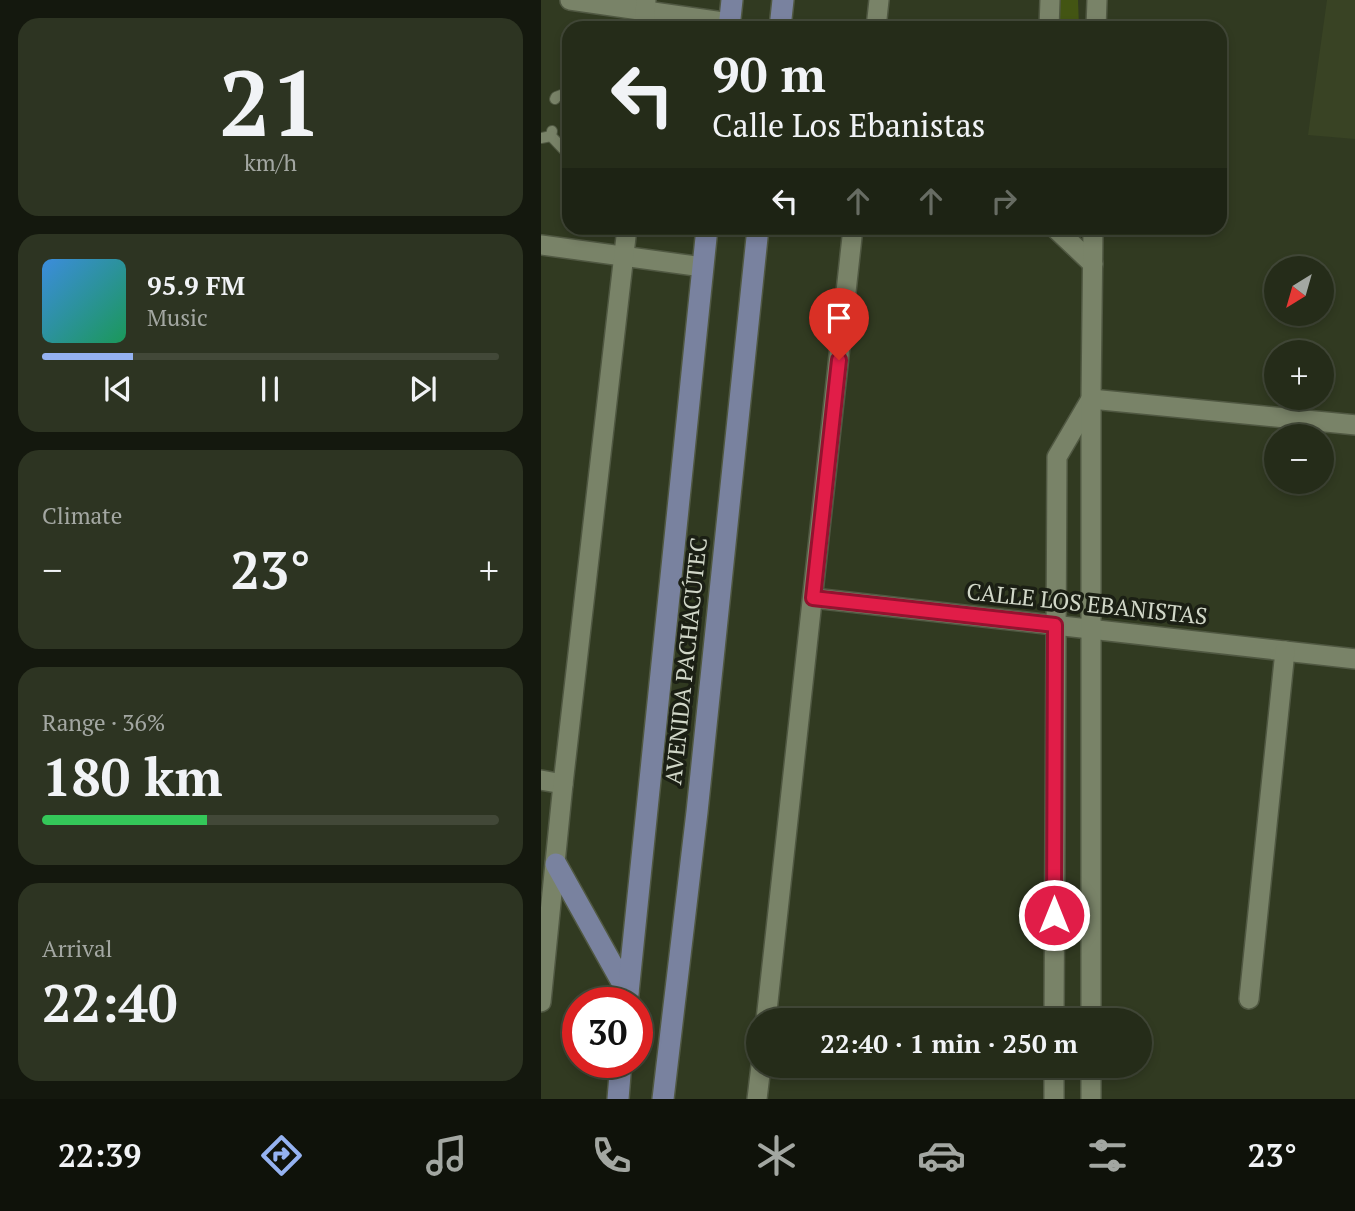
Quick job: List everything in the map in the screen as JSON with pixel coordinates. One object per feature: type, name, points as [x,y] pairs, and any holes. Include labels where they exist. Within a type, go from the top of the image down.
[{"type":"main road","points":[[730,21],[732,0]]},
{"type":"main road","points":[[781,21],[783,0]]},
{"type":"main road","name":"AVENIDA PACHACÚTEC","points":[[628,987],[706,235]]},
{"type":"main road","name":"AVENIDA PACHACÚTEC","points":[[663,1099],[697,812],[758,235]]},
{"type":"main road","points":[[556,864],[621,987]]},
{"type":"main road","points":[[619,1099],[620,1078]]},
{"type":"street","points":[[570,0],[697,21]]},
{"type":"street","points":[[877,21],[879,0]]},
{"type":"street","points":[[1050,0],[1050,21]]},
{"type":"street","points":[[1096,21],[1097,0]]},
{"type":"street","points":[[541,1002],[563,784],[626,235]]},
{"type":"street","points":[[767,1008],[853,235]]},
{"type":"street","points":[[1062,235],[1093,264]]},
{"type":"street","points":[[1091,1008],[1093,235]]},
{"type":"street","points":[[541,245],[703,267]]},
{"type":"street","points":[[1091,399],[1355,425]]},
{"type":"street","points":[[1054,1008],[1057,457],[1091,399]]},
{"type":"street","name":"CALLE LOS EBANISTAS","points":[[813,598],[1355,659]]},
{"type":"street","points":[[1249,999],[1285,651]]},
{"type":"street","points":[[541,780],[563,784]]},
{"type":"street","points":[[757,1099],[760,1078]]},
{"type":"street","points":[[1054,1078],[1054,1099]]},
{"type":"street","points":[[1091,1078],[1091,1099]]},
{"type":"lane","points":[[556,99],[562,95]]},
{"type":"lane","points":[[548,135],[562,148]]},
{"type":"shaded area","points":[[1327,0],[1355,0],[1355,139],[1308,135]]},
{"type":"green space","points":[[1057,0],[1078,0],[1079,21],[1057,21]]},
{"type":"route","points":[[839,360],[813,598],[1055,625],[1054,915]]}]
